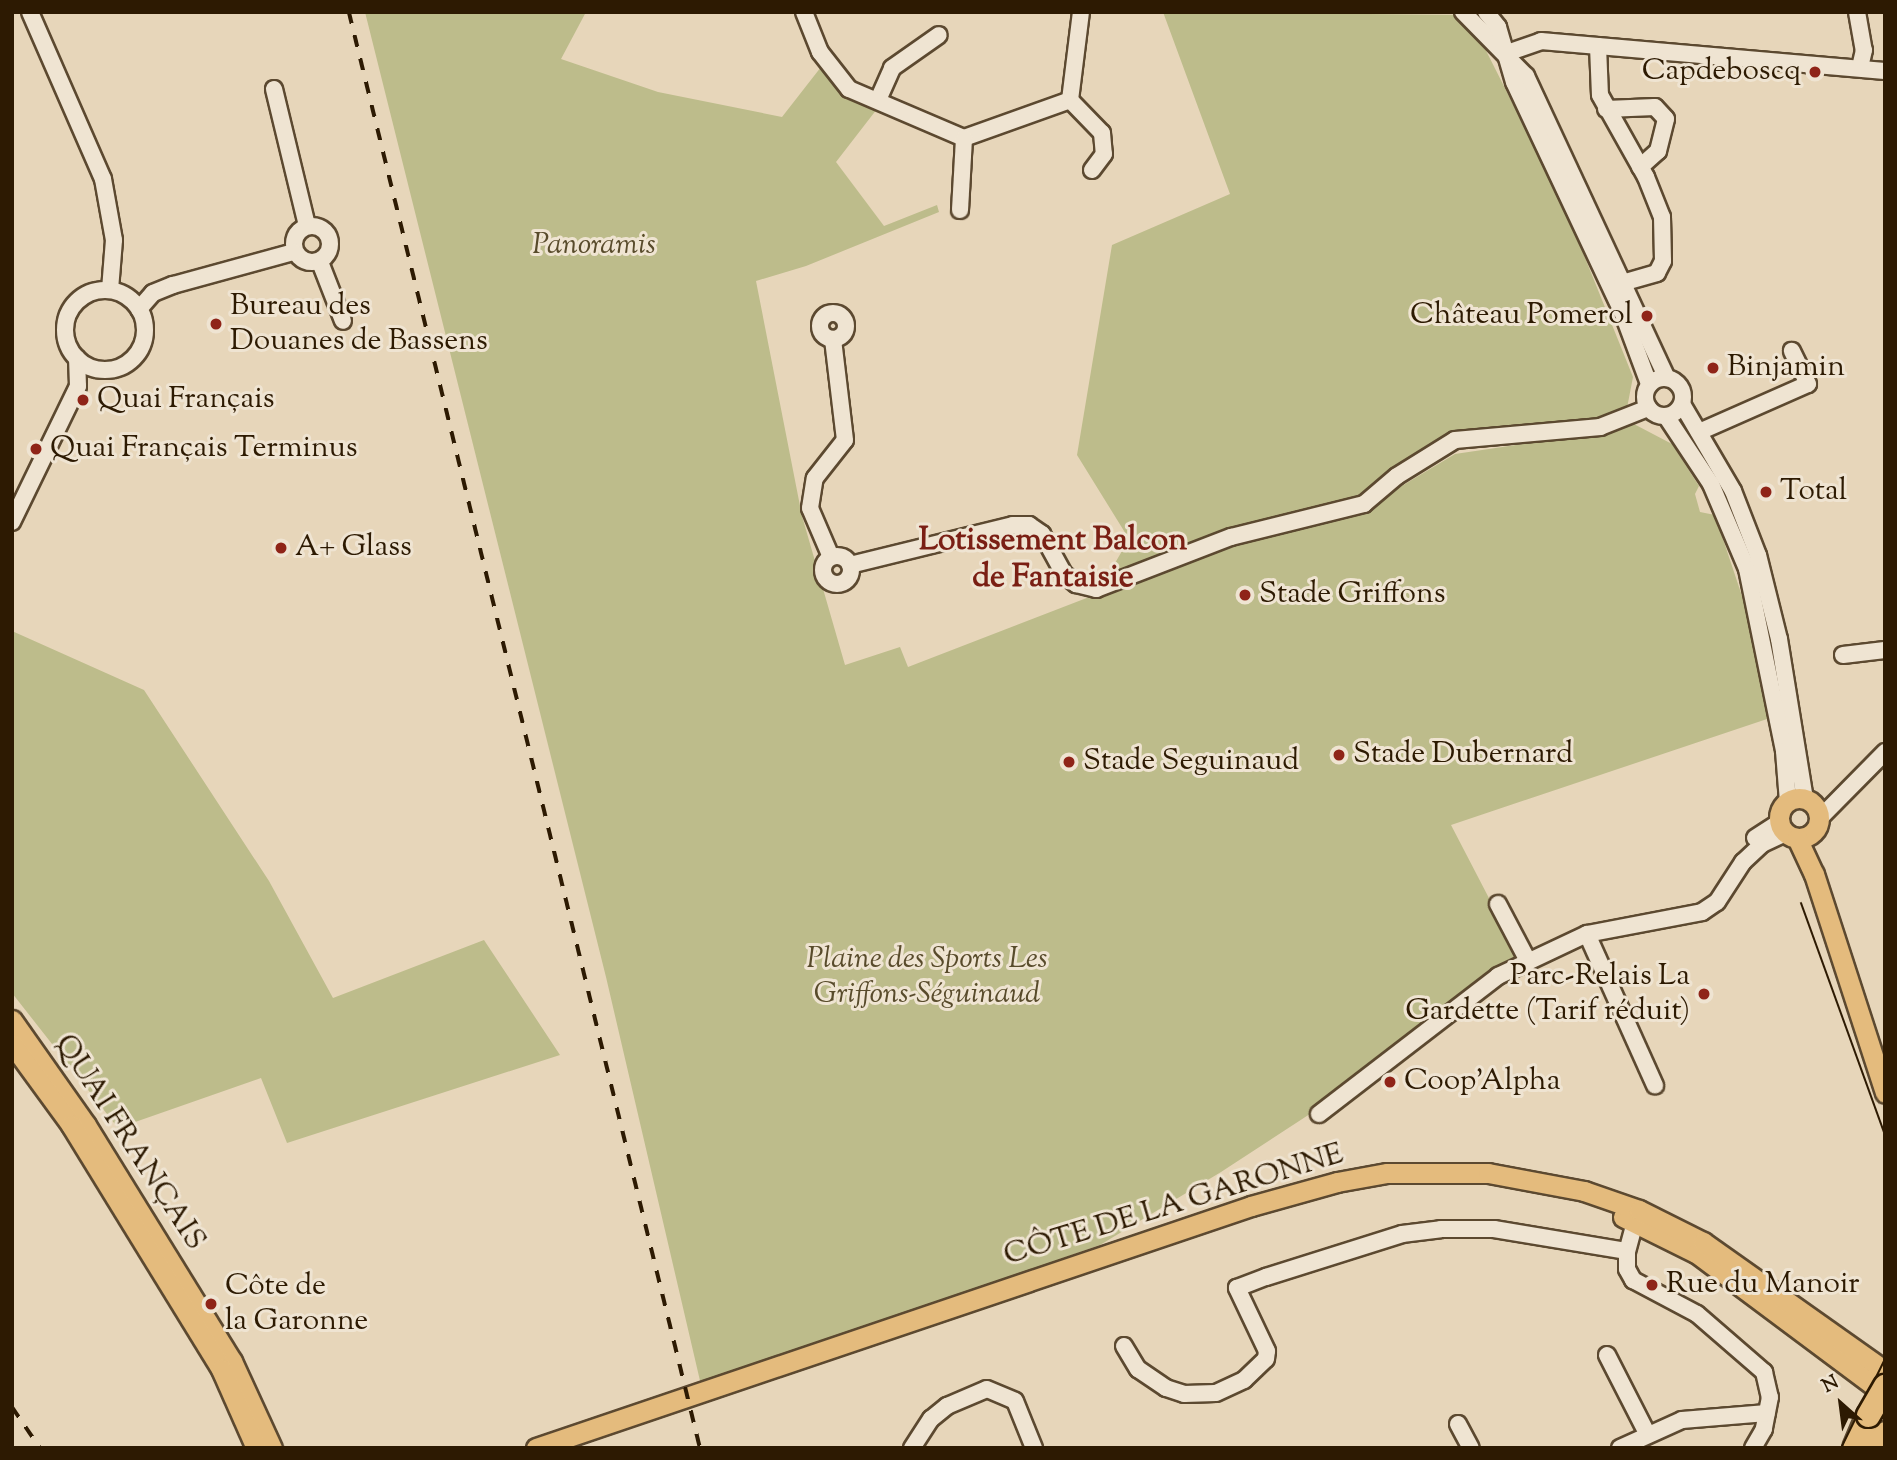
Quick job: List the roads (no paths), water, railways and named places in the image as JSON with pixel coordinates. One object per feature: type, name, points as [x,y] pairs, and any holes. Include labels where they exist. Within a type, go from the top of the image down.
[{"type":"highway","points":[[1854,1448],[1876,1413],[1880,1383]]},
{"type":"highway","points":[[1875,1448],[1885,1433]]},
{"type":"main road","points":[[1800,819],[1814,874],[1885,1093]]},
{"type":"main road","points":[[1856,1000],[1885,1065]]},
{"type":"main road","name":"QUAI FRANÇAIS","points":[[12,1020],[86,1125],[233,1363],[272,1448]]},
{"type":"main road","name":"QUAI FRANÇAIS","points":[[12,1044],[71,1125],[221,1369],[256,1448]]},
{"type":"main road","name":"CÔTE DE LA GARONNE","points":[[536,1448],[1251,1206],[1337,1182],[1387,1173],[1488,1173],[1584,1191],[1655,1224],[1703,1242],[1880,1383]]},
{"type":"main road","name":"CÔTE DE LA GARONNE","points":[[578,1448],[1253,1216],[1340,1192],[1439,1181],[1487,1184],[1581,1202],[1635,1222],[1655,1224]]},
{"type":"street","points":[[30,12],[103,179],[114,240],[110,290]]},
{"type":"street","points":[[804,12],[820,52],[849,89],[964,138],[1070,100]]},
{"type":"street","points":[[1070,100],[1081,12]]},
{"type":"street","points":[[1463,12],[1507,53],[1526,76],[1622,283],[1649,384],[1644,396],[1648,408]]},
{"type":"street","points":[[1486,12],[1497,27],[1514,82],[1636,330],[1667,378],[1681,387],[1682,404],[1733,491],[1758,555],[1779,639],[1800,819]]},
{"type":"street","points":[[1857,12],[1864,50],[1860,68]]},
{"type":"street","points":[[878,100],[892,68],[939,35]]},
{"type":"street","points":[[1507,53],[1541,41],[1885,71]]},
{"type":"street","points":[[1598,46],[1600,95],[1640,167],[1662,217],[1663,261],[1657,273],[1622,283]]},
{"type":"street","points":[[274,89],[307,225]]},
{"type":"street","points":[[1070,100],[1102,133],[1104,154],[1092,170]]},
{"type":"street","points":[[1606,109],[1655,107],[1666,119],[1658,151],[1640,167]]},
{"type":"street","points":[[960,210],[964,138]]},
{"type":"street","points":[[307,225],[321,227],[331,241],[329,254],[320,262],[303,261],[295,252],[294,238],[307,225]]},
{"type":"street","points":[[139,309],[153,293],[173,285],[295,252]]},
{"type":"street","points":[[320,262],[343,321]]},
{"type":"street","points":[[12,522],[78,386],[77,358],[65,337],[69,313],[86,295],[110,290],[131,300],[139,309],[144,335],[141,347],[122,366],[104,369],[78,386]]},
{"type":"street","points":[[831,557],[810,508],[815,478],[845,440],[833,339]]},
{"type":"street","points":[[1699,432],[1808,384],[1792,351]]},
{"type":"street","points":[[77,358],[104,369]]},
{"type":"street","points":[[1649,384],[1667,378]]},
{"type":"street","points":[[1666,416],[1682,404]]},
{"type":"street","points":[[850,565],[1013,525],[1029,525],[1042,534],[1064,574],[1076,584],[1097,589],[1231,537],[1364,504],[1397,476],[1455,440],[1600,427],[1648,408],[1666,416],[1711,484],[1747,569],[1800,819]]},
{"type":"street","points":[[840,555],[850,565],[848,578],[831,583],[822,568],[831,557],[840,555]]},
{"type":"street","points":[[1843,655],[1885,650]]},
{"type":"street","points":[[1318,1114],[1453,1008],[1527,959],[1587,934],[1702,912],[1717,902],[1743,862],[1750,842],[1838,800],[1885,751]]},
{"type":"street","points":[[1498,904],[1527,959]]},
{"type":"street","points":[[1587,934],[1655,1086]]},
{"type":"street","points":[[1635,1222],[1627,1269],[1633,1280],[1697,1314],[1764,1372],[1770,1390],[1767,1413],[1753,1448]]},
{"type":"street","points":[[1124,1346],[1138,1369],[1167,1388],[1184,1394],[1216,1394],[1244,1380],[1266,1359],[1267,1351],[1237,1288],[1415,1232],[1494,1229],[1629,1247],[1655,1224]]},
{"type":"street","points":[[1607,1355],[1647,1433]]},
{"type":"street","points":[[912,1448],[931,1419],[947,1406],[987,1389],[1015,1401],[1034,1448]]},
{"type":"street","points":[[1620,1448],[1647,1433],[1693,1418],[1767,1413]]},
{"type":"street","points":[[1458,1424],[1471,1448]]},
{"type":"tram line","points":[[1801,903],[1885,1135]]},
{"type":"tram line","points":[[1841,1448],[1885,1359]]},
{"type":"railway","points":[[349,12],[700,1448]]},
{"type":"railway","points":[[12,1407],[40,1448]]},
{"type":"place","name":"Capdeboscq","points":[[1815,72]]},
{"type":"place","name":"Château Pomerol","points":[[1647,316]]},
{"type":"place","name":"Bureau des Douanes de Bassens","points":[[216,324]]},
{"type":"place","name":"Binjamin","points":[[1713,368]]},
{"type":"place","name":"Quai Français","points":[[83,400]]},
{"type":"place","name":"Quai Français Terminus","points":[[36,449]]},
{"type":"place","name":"Total","points":[[1766,492]]},
{"type":"place","name":"A+ Glass","points":[[281,548]]},
{"type":"place","name":"Stade Griffons","points":[[1245,595]]},
{"type":"place","name":"Stade Dubernard","points":[[1339,755]]},
{"type":"place","name":"Stade Seguinaud","points":[[1069,762]]},
{"type":"place","name":"Parc-Relais La Gardette (Tarif réduit)","points":[[1704,994]]},
{"type":"place","name":"Coop'Alpha","points":[[1390,1082]]},
{"type":"place","name":"Rue du Manoir","points":[[1652,1285]]},
{"type":"place","name":"Côte de la Garonne","points":[[211,1304]]},
{"type":"district","name":"Lotissement Balcon de Fantaisie","points":[[1053,560]]},
{"type":"park label","name":"Panoramis","points":[[594,246]]},
{"type":"park label","name":"Plaine des Sports Les Griffons-Séguinaud","points":[[927,977]]}]
